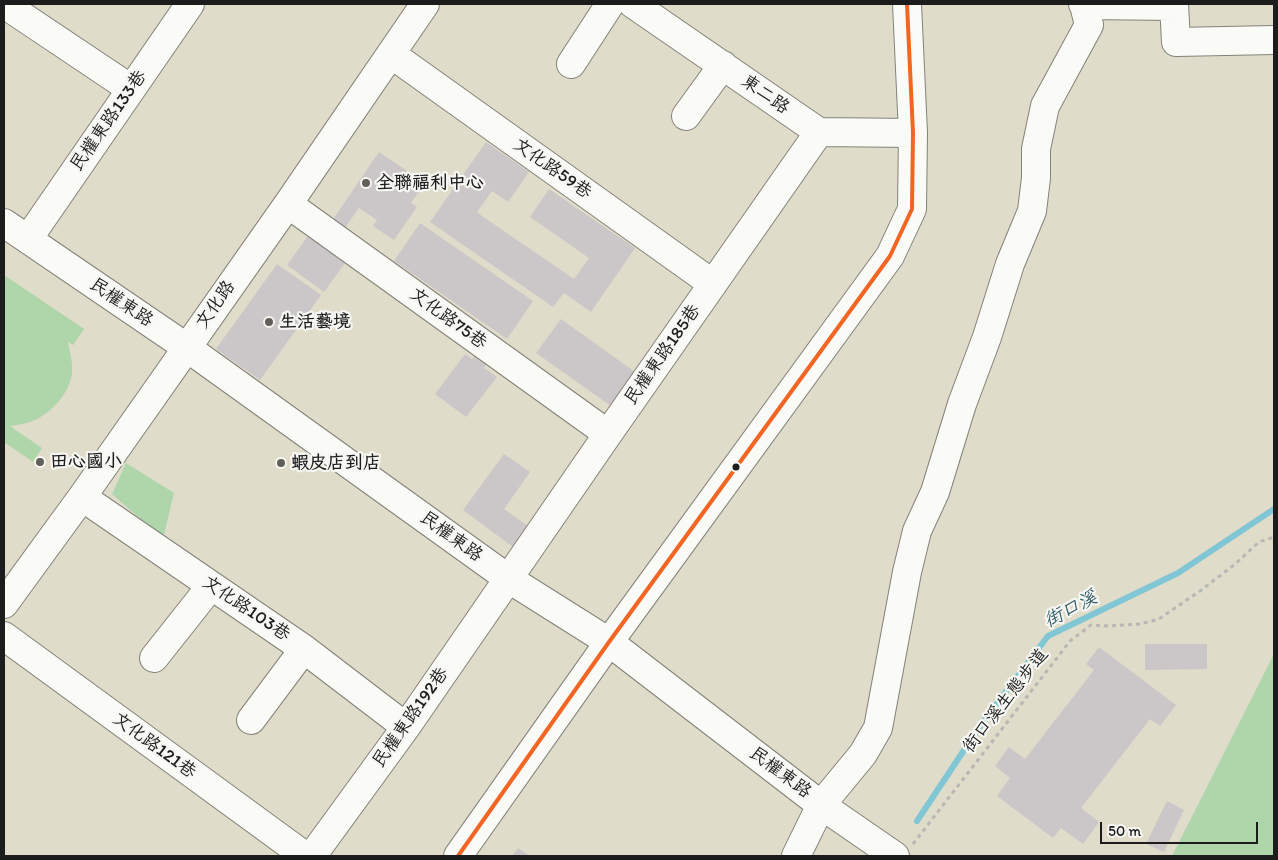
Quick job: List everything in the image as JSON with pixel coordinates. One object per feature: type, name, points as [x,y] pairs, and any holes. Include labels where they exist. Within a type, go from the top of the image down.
[{"type":"street","points":[[4,4],[131,89]]},
{"type":"street","name":"民權東路133巷","points":[[28,239],[190,4]]},
{"type":"street","name":"文化路","points":[[4,604],[82,497],[288,204],[425,4]]},
{"type":"street","points":[[571,64],[610,4]]},
{"type":"street","name":"東二路","points":[[633,4],[819,132]]},
{"type":"street","points":[[458,856],[609,642],[890,256],[912,210],[913,132],[907,4]]},
{"type":"street","points":[[796,856],[821,805],[862,754],[878,728],[907,572],[918,530],[935,492],[962,404],[987,337],[1010,264],[1032,210],[1036,178],[1036,148],[1046,106],[1089,25],[1083,5],[1174,5],[1176,42],[1274,40]]},
{"type":"street","name":"文化路59巷","points":[[391,54],[713,284]]},
{"type":"street","points":[[686,116],[723,65]]},
{"type":"street","points":[[819,132],[913,132]]},
{"type":"street","name":"民權東路185巷","points":[[509,579],[819,132]]},
{"type":"street","name":"文化路75巷","points":[[288,204],[608,434]]},
{"type":"street","name":"民權東路","points":[[4,223],[186,347],[509,579],[609,642],[821,805],[903,852]]},
{"type":"street","name":"文化路103巷","points":[[82,497],[304,649],[406,727]]},
{"type":"street","name":"民權東路192巷","points":[[312,856],[406,727],[509,579]]},
{"type":"street","points":[[154,658],[211,586]]},
{"type":"street","name":"文化路121巷","points":[[4,636],[305,856]]},
{"type":"street","points":[[251,720],[304,649]]},
{"type":"path","name":"街口溪生態步道","points":[[903,852],[1070,641],[1091,625],[1140,624],[1159,619],[1214,581],[1259,542],[1274,537]]},
{"type":"green space","points":[[4,275],[84,329],[73,345],[68,342],[72,361],[72,373],[68,387],[60,400],[43,416],[31,422],[10,426],[42,448],[33,462],[4,442]]},
{"type":"green space","points":[[126,463],[174,493],[163,539],[112,494]]},
{"type":"green space","points":[[1274,654],[1274,856],[1172,856]]},
{"type":"building","points":[[486,142],[529,172],[508,202],[492,191],[477,212],[482,216],[574,279],[589,258],[530,217],[549,189],[635,248],[591,312],[564,293],[553,307],[430,222]]},
{"type":"building","points":[[379,152],[425,183],[411,203],[417,207],[394,240],[373,226],[377,220],[359,208],[339,236],[327,228]]},
{"type":"building","points":[[420,223],[533,301],[507,339],[394,261]]},
{"type":"building","points":[[313,229],[350,256],[324,292],[287,265]]},
{"type":"building","name":"生活藝境","points":[[277,264],[321,295],[260,380],[216,349]]},
{"type":"building","points":[[561,319],[642,377],[618,411],[536,353]]},
{"type":"building","points":[[479,349],[491,358],[484,368],[497,377],[466,417],[435,394],[465,354],[472,359]]},
{"type":"building","points":[[504,454],[530,472],[504,509],[528,526],[513,547],[463,510]]},
{"type":"building","points":[[1145,644],[1207,644],[1207,669],[1145,670]]},
{"type":"building","points":[[1099,647],[1176,705],[1160,726],[1150,719],[1081,808],[1099,822],[1083,844],[1061,828],[1053,838],[997,796],[1010,778],[995,766],[1009,747],[1025,759],[1094,670],[1086,664]]},
{"type":"building","points":[[1167,801],[1184,810],[1164,852],[1146,844]]},
{"type":"building","points":[[518,848],[530,856],[512,856]]},
{"type":"waterway","name":"街口溪","points":[[917,821],[982,723],[1048,636],[1178,573],[1274,509]]},
{"type":"transit line","points":[[458,856],[609,642],[890,256],[912,209],[913,133],[907,4]]},
{"type":"place","name":"全聯福利中心","points":[[366,183]]},
{"type":"place","name":"生活藝境","points":[[269,322]]},
{"type":"place","name":"田心國小","points":[[40,462]]},
{"type":"place","name":"蝦皮店到店","points":[[281,463]]}]
